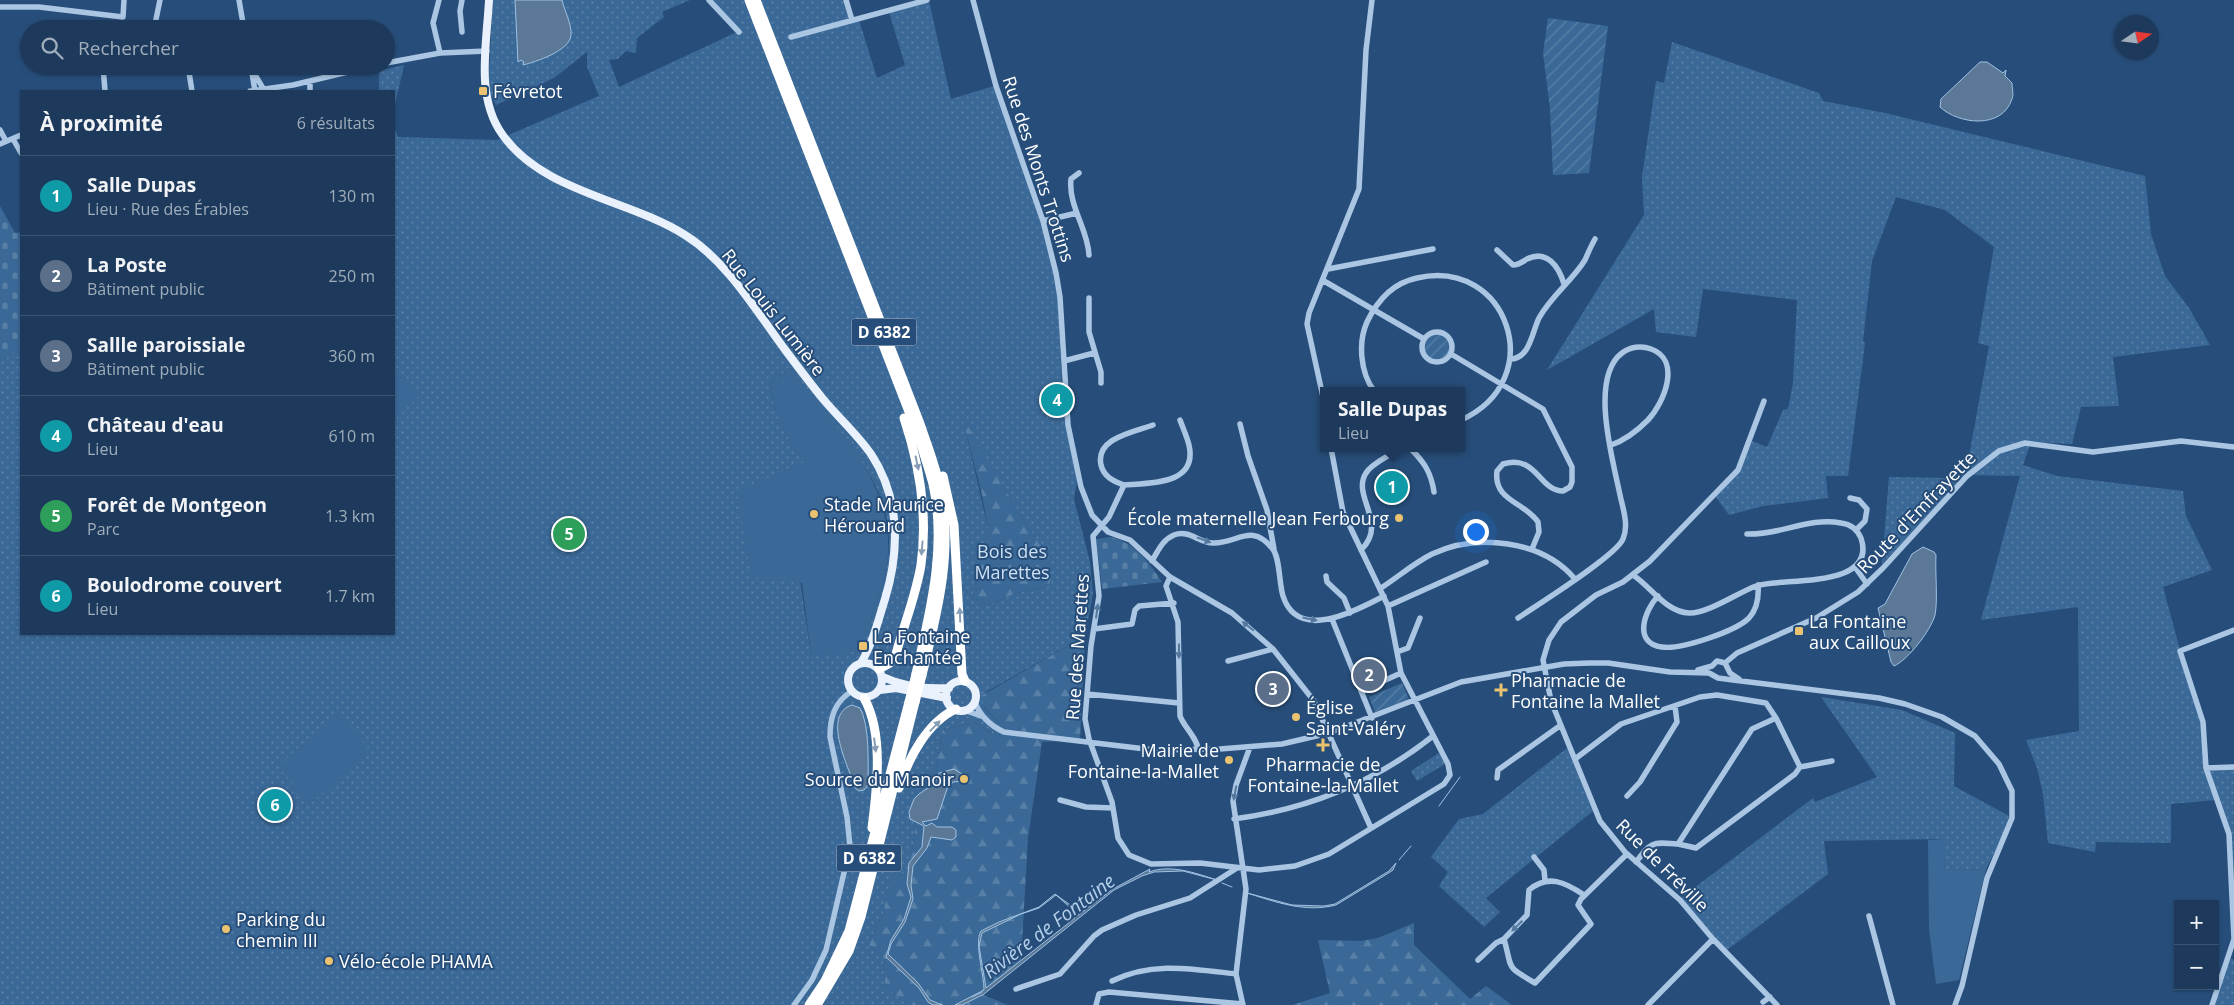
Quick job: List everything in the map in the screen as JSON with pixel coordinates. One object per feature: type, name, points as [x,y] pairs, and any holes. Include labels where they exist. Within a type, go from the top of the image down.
[{"type":"highway","name":"D 6382","points":[[748,0],[920,440],[933,484],[937,512],[935,577],[919,674]]},
{"type":"highway","name":"D 6382","points":[[756,0],[936,469],[945,528],[943,584],[912,702],[861,917],[849,951],[817,1005]]},
{"type":"highway","points":[[870,316],[913,443],[921,482],[924,527],[920,566],[896,654],[890,663],[878,670]]},
{"type":"highway","points":[[896,363],[930,437],[948,493],[954,525],[962,674],[964,681]]},
{"type":"highway","points":[[864,698],[873,724],[878,767],[866,871]]},
{"type":"highway","name":"D 6382","points":[[809,1005],[825,981],[848,931],[912,702]]},
{"type":"highway","points":[[876,859],[910,758],[936,725],[960,709]]},
{"type":"main road","name":"Rue Louis Lumière","points":[[489,0],[485,86],[489,106],[502,134],[514,149],[538,168],[659,221],[701,245],[730,277],[822,398],[870,453],[887,488],[894,512],[896,532],[893,569],[869,649],[861,663]]},
{"type":"main road","points":[[869,649],[878,670],[880,690]]},
{"type":"main road","points":[[947,698],[949,688],[956,682],[964,681],[974,687],[976,694],[975,702],[960,709],[947,698],[896,688],[880,690],[873,696],[864,698],[852,691],[848,680],[852,670],[861,663],[878,670],[892,682],[949,688]]},
{"type":"street","points":[[0,7],[39,8],[123,17],[124,0]]},
{"type":"street","points":[[156,20],[160,0]]},
{"type":"street","points":[[238,0],[242,20]]},
{"type":"street","points":[[439,0],[433,23],[440,53]]},
{"type":"street","points":[[462,0],[460,12],[462,32]]},
{"type":"street","points":[[709,0],[739,32]]},
{"type":"street","points":[[846,0],[852,20]]},
{"type":"street","points":[[792,37],[927,0]]},
{"type":"street","name":"Rue des Monts Trottins","points":[[973,0],[996,86],[1043,221],[1060,297],[1068,425],[1081,487],[1092,514],[1114,535],[1130,540],[1170,577],[1232,613],[1273,649],[1314,701],[1371,828]]},
{"type":"street","points":[[1321,387],[1307,324],[1308,313],[1324,280],[1356,200],[1360,178],[1366,50],[1372,0]]},
{"type":"street","points":[[395,61],[440,53],[487,51]]},
{"type":"street","points":[[104,75],[105,90]]},
{"type":"street","points":[[189,75],[192,90]]},
{"type":"street","points":[[252,75],[255,90]]},
{"type":"street","points":[[257,75],[268,90],[335,75]]},
{"type":"street","points":[[310,81],[310,90]]},
{"type":"street","points":[[0,130],[3,143],[20,135]]},
{"type":"street","points":[[13,138],[20,150]]},
{"type":"street","points":[[1079,173],[1071,180],[1070,188],[1077,213],[1088,240],[1089,255]]},
{"type":"street","points":[[1043,221],[1077,213]]},
{"type":"street","points":[[1510,359],[1516,359],[1525,352],[1540,317],[1584,260],[1595,239]]},
{"type":"street","points":[[1328,270],[1433,249]]},
{"type":"street","points":[[1497,250],[1513,265],[1518,265],[1534,256],[1546,258],[1558,267],[1564,284]]},
{"type":"street","points":[[1372,387],[1364,369],[1361,348],[1364,329],[1373,310],[1383,297],[1396,286],[1411,279],[1428,275],[1444,275],[1461,279],[1476,286],[1489,297],[1507,325],[1510,342],[1510,359],[1502,385],[1491,401],[1476,413],[1465,418]]},
{"type":"street","points":[[1324,280],[1424,339]]},
{"type":"street","points":[[1089,298],[1089,332],[1101,372],[1101,383]]},
{"type":"street","points":[[1433,332],[1447,335],[1452,343],[1451,354],[1439,362],[1429,360],[1423,351],[1424,339],[1433,332]]},
{"type":"street","points":[[1518,618],[1615,550],[1625,536],[1626,523],[1611,445],[1604,401],[1608,377],[1618,356],[1626,350],[1633,348],[1650,349],[1662,357],[1666,364],[1666,388],[1649,419],[1631,435],[1611,445]]},
{"type":"street","points":[[1064,361],[1094,353]]},
{"type":"street","points":[[1451,354],[1543,409],[1572,466],[1572,482],[1570,487],[1560,491],[1551,488],[1530,466],[1521,463],[1503,464],[1497,471],[1497,483],[1503,493],[1538,522],[1539,532],[1532,549]]},
{"type":"street","points":[[1543,668],[1548,640],[1560,622],[1596,595],[1633,576],[1667,546],[1738,470],[1764,401]]},
{"type":"street","points":[[1153,425],[1117,437],[1104,448],[1101,462],[1102,469],[1113,481],[1124,485],[1167,481],[1178,477],[1185,470],[1190,458],[1189,446],[1180,420]]},
{"type":"street","points":[[1240,424],[1248,456],[1267,510],[1283,596],[1288,607],[1295,614],[1310,620],[1332,619],[1350,613],[1384,596]]},
{"type":"street","name":"Route d'Emfrayette","points":[[1725,663],[1737,653],[1816,618],[1867,584],[1973,470],[2009,446],[2025,443],[2040,444],[2093,452],[2181,442],[2234,447]]},
{"type":"street","name":"Rue des Marettes","points":[[1124,485],[1109,517],[1094,536],[1099,586],[1085,719],[1090,743],[1107,785],[1120,843],[1129,855],[1151,864],[1200,862],[1240,868],[1276,870],[1314,861],[1444,784],[1448,780],[1450,770],[1401,673],[1388,606],[1343,512],[1332,452]]},
{"type":"street","points":[[1361,550],[1367,544],[1372,527],[1372,518],[1362,487],[1364,475],[1368,470],[1394,452]]},
{"type":"street","points":[[1414,452],[1429,470],[1434,492]]},
{"type":"street","points":[[1850,498],[1859,500],[1867,509],[1865,521],[1856,530]]},
{"type":"street","points":[[1633,576],[1677,611],[1694,613],[1758,585],[1776,582],[1825,580],[1836,577],[1855,567],[1862,548],[1856,530],[1844,523],[1820,522],[1777,533],[1748,534]]},
{"type":"street","points":[[1259,536],[1270,526]]},
{"type":"street","points":[[1152,561],[1161,546],[1174,535],[1190,534],[1213,543],[1246,534],[1259,536],[1274,549]]},
{"type":"street","points":[[1381,588],[1422,560],[1450,548],[1486,543],[1532,549],[1556,562],[1575,579]]},
{"type":"street","points":[[1388,606],[1486,562]]},
{"type":"street","points":[[1855,567],[1867,584]]},
{"type":"street","points":[[1326,576],[1326,582],[1344,598],[1350,613]]},
{"type":"street","points":[[1170,577],[1166,586],[1174,603],[1179,636],[1179,703],[1184,725],[1198,745],[1198,750]]},
{"type":"street","points":[[1658,596],[1649,605],[1644,615],[1646,638],[1658,646],[1677,646],[1723,632],[1748,619],[1759,596],[1758,585]]},
{"type":"street","points":[[1094,629],[1132,624],[1135,610],[1139,606],[1174,603]]},
{"type":"street","points":[[1397,652],[1408,648],[1420,618]]},
{"type":"street","points":[[1332,619],[1372,718]]},
{"type":"street","points":[[2212,1005],[2234,938],[2229,834],[2206,768],[2202,722],[2180,651],[2234,630]]},
{"type":"street","points":[[1228,661],[1273,649]]},
{"type":"street","points":[[1684,672],[1712,666],[1717,661],[1725,663],[1733,676],[1745,682]]},
{"type":"street","points":[[975,702],[983,717],[993,726],[1004,732],[1154,750],[1198,750],[1294,743],[1330,734],[1460,682],[1543,668],[1598,663],[1712,674],[1722,678],[1745,682],[1879,698],[1923,710],[1954,722],[1975,736],[1999,764],[2012,791],[2012,818],[1988,878],[1962,986],[1955,1005]]},
{"type":"street","points":[[1712,666],[1712,674]]},
{"type":"street","name":"Rue de Fréville","points":[[1543,668],[1551,701],[1600,822],[1627,854],[1680,900],[1713,939],[1777,1005]]},
{"type":"street","points":[[1722,678],[1728,670]]},
{"type":"street","points":[[1361,691],[1401,673]]},
{"type":"street","points":[[794,1005],[812,980],[826,950],[848,864],[850,834],[830,737],[830,722],[835,708],[852,691]]},
{"type":"street","points":[[1087,694],[1179,703]]},
{"type":"street","points":[[1575,759],[1621,724],[1700,697],[1717,695],[1766,703],[1776,718],[1800,767]]},
{"type":"street","points":[[1627,796],[1640,782],[1677,722],[1675,706]]},
{"type":"street","points":[[960,709],[983,717]]},
{"type":"street","points":[[1678,844],[1752,729],[1776,718]]},
{"type":"street","points":[[1497,778],[1498,770],[1561,725]]},
{"type":"street","points":[[1234,819],[1276,813],[1309,804],[1353,787],[1395,764],[1433,736]]},
{"type":"street","points":[[1096,1005],[1099,994],[1109,992],[1243,1005],[1236,974],[1246,889],[1240,868],[1233,801],[1236,786],[1250,747]]},
{"type":"street","points":[[1636,862],[1649,845],[1654,842],[1696,848],[1795,774],[1800,767],[1832,761]]},
{"type":"street","points":[[2206,768],[2234,768]]},
{"type":"street","points":[[1060,800],[1086,807],[1113,808]]},
{"type":"street","points":[[1504,939],[1508,964],[1514,971],[1535,983],[1591,924],[1578,905],[1584,895],[1627,854]]},
{"type":"street","points":[[1534,856],[1544,870],[1545,881]]},
{"type":"street","points":[[1016,989],[1060,974],[1094,936],[1113,924],[1190,898],[1240,868]]},
{"type":"street","points":[[1478,960],[1496,943],[1504,939],[1527,916],[1529,890],[1545,881],[1566,883],[1584,895]]},
{"type":"street","points":[[1869,916],[1893,1005]]},
{"type":"street","points":[[1648,1005],[1713,939]]},
{"type":"street","points":[[1112,981],[1141,969],[1160,967],[1236,974]]},
{"type":"street","points":[[1763,1002],[1770,996]]},
{"type":"green space","points":[[493,0],[690,0],[662,12],[664,17],[637,38],[636,53],[626,51],[618,59],[609,60],[619,87],[737,32],[707,0],[845,0],[851,22],[859,20],[877,78],[905,65],[889,12],[929,1],[951,99],[994,86],[1034,197],[1055,275],[1058,297],[1063,407],[1077,481],[1074,499],[1090,562],[1093,594],[1085,636],[986,692],[984,708],[1001,725],[999,737],[974,722],[943,730],[936,765],[921,790],[908,877],[894,867],[883,914],[868,944],[883,957],[885,987],[909,1005],[0,1005],[0,363],[20,347],[20,635],[395,635],[395,129],[398,137],[497,140],[599,96],[587,67],[587,52],[554,78],[496,105],[488,90]],"holes":[[[790,368],[863,465],[881,498],[889,534],[889,554],[885,577],[858,651],[811,654],[784,471],[805,462],[792,443],[778,415],[770,383]],[[963,419],[1042,548],[1048,587],[1017,593],[984,606],[972,600],[988,528]]]},
{"type":"green space","points":[[1548,18],[1608,26],[1589,173],[1553,175],[1550,109],[1543,53]]},
{"type":"green space","points":[[1672,42],[1819,93],[1823,101],[1885,113],[2145,176],[2151,234],[2165,276],[2189,308],[2210,345],[2113,357],[2119,406],[2081,407],[2072,444],[2031,442],[2023,465],[2057,476],[2183,491],[2186,516],[2212,570],[2163,587],[2180,650],[2197,699],[2208,766],[2234,766],[2234,881],[2227,832],[2216,800],[2171,804],[2171,843],[2096,842],[2095,852],[2048,843],[2043,794],[2037,768],[2026,740],[2079,731],[2078,607],[1981,620],[2020,476],[1966,475],[1882,564],[1889,477],[1945,478],[1956,469],[1962,471],[1968,462],[1989,346],[1978,343],[1994,247],[1945,210],[1896,197],[1872,261],[1863,341],[1865,343],[1848,476],[1826,476],[1828,498],[1763,506],[1729,515],[1716,497],[1739,470],[1752,441],[1767,447],[1783,410],[1788,409],[1793,383],[1797,300],[1703,289],[1696,337],[1656,332],[1654,309],[1547,370],[1644,215],[1642,177],[1656,81],[1664,83]]},
{"type":"green space","points":[[404,65],[395,105],[395,90],[379,90],[379,75],[395,75],[395,67]]},
{"type":"green space","points":[[0,206],[15,233],[20,232],[20,347],[0,363]]},
{"type":"green space","points":[[1437,333],[1447,337],[1451,347],[1447,357],[1437,361],[1427,357],[1423,347],[1427,337]]},
{"type":"green space","name":"Stade Maurice Hérouard","points":[[790,368],[846,439],[863,464],[876,489],[885,516],[888,545],[885,577],[858,651],[820,656],[811,654],[802,583],[751,577],[737,491],[804,462],[782,425],[774,405],[770,383]]},
{"type":"green space","points":[[395,369],[419,396],[395,419]]},
{"type":"green space","name":"Bois des Marettes","points":[[962,416],[1017,510],[1042,548],[1052,575],[1048,587],[1017,593],[984,606],[976,605],[972,600],[988,528],[982,495]]},
{"type":"green space","points":[[1111,537],[1120,540],[1141,554],[1162,582],[1102,589],[1096,539]]},
{"type":"green space","points":[[1085,636],[1080,740],[1042,742],[1028,838],[1021,960],[981,994],[1008,1005],[909,1005],[885,987],[883,957],[868,944],[883,914],[894,866],[908,877],[921,790],[936,765],[943,730],[974,722],[999,737],[1001,725],[984,707],[981,696]]},
{"type":"green space","points":[[1402,683],[1408,697],[1407,700],[1375,712],[1369,697]]},
{"type":"green space","points":[[1821,697],[1902,710],[1955,733],[1954,786],[2009,816],[2006,830],[1986,869],[1945,870],[1943,839],[1824,841],[1828,874],[1727,950],[1681,898],[1813,798],[1815,802],[1877,777]]},
{"type":"green space","points":[[339,712],[371,752],[310,804],[278,766]]},
{"type":"green space","points":[[1567,748],[1593,811],[1486,898],[1500,912],[1484,927],[1439,886],[1448,872],[1431,857],[1459,819],[1483,814]]},
{"type":"green space","points":[[1439,753],[1445,764],[1417,781],[1411,771]]},
{"type":"green space","points":[[287,792],[292,811],[261,818],[258,799]]},
{"type":"green space","points":[[1944,839],[1945,870],[1986,869],[1959,980],[1936,984],[1929,929],[1928,840]]},
{"type":"green space","points":[[1414,923],[1414,945],[1470,999],[1486,986],[1512,1005],[1292,1005],[1330,993],[1318,940],[1361,941],[1378,938]]},
{"type":"green space","points":[[2228,957],[2234,960],[2234,1005],[2210,1005],[2216,990],[2219,990],[2219,981]]},
{"type":"shaded area","points":[[515,0],[562,0],[571,31],[569,41],[565,46],[551,55],[535,61],[523,65],[524,62],[521,60],[518,62]]},
{"type":"shaded area","points":[[1980,62],[1987,62],[2003,73],[2006,70],[2005,76],[2012,83],[2013,93],[2007,109],[1999,116],[1990,120],[1979,121],[1957,117],[1940,107],[1941,99]]},
{"type":"shaded area","points":[[1923,547],[1934,552],[1936,555],[1935,615],[1918,644],[1906,658],[1894,666],[1891,662],[1878,608],[1885,604],[1912,554]]},
{"type":"shaded area","points":[[852,705],[860,708],[867,735],[868,785],[864,790],[859,791],[855,788],[843,755],[838,730],[839,719],[843,711]]},
{"type":"shaded area","points":[[954,769],[967,777],[966,781],[953,782],[947,789],[937,819],[922,822],[926,826],[932,823],[937,827],[952,827],[956,830],[956,837],[952,840],[931,837],[927,848],[913,866],[911,885],[913,899],[905,922],[891,944],[888,954],[918,983],[930,1000],[942,1005],[933,1005],[928,1002],[919,988],[886,957],[891,940],[904,919],[911,897],[907,884],[909,863],[922,847],[924,826],[910,819],[909,812],[914,799],[934,784],[939,773]]},
{"type":"shaded area","points":[[1396,863],[1393,870],[1336,905],[1313,908],[1302,907],[1280,903],[1247,893],[1292,905],[1324,906],[1335,904],[1389,871]]},
{"type":"shaded area","points":[[1150,869],[1149,872],[1166,869],[1183,870],[1217,880],[1183,871],[1154,872],[1142,876],[1114,890],[984,994],[962,1005],[955,1005],[984,990],[979,951],[979,943],[979,936],[981,931],[999,922],[1039,907],[1055,894],[1073,907],[1074,914],[1077,916],[1113,889]],"holes":[[[1056,895],[1072,909],[1075,918],[986,988],[979,946],[982,933],[1021,914],[1039,908]]]},
{"type":"waterway","name":"Rivière de Fontaine","points":[[1439,806],[1460,777]]},
{"type":"waterway","name":"Rivière de Fontaine","points":[[1399,860],[1411,846]]},
{"type":"waterway","name":"Rivière de Fontaine","points":[[1222,883],[1232,887]]},
{"type":"waterway","name":"Rivière de Fontaine","points":[[972,997],[982,992]]},
{"type":"place","name":"Févretot","points":[[483,91]]},
{"type":"place","name":"Château d'eau","points":[[1057,400]]},
{"type":"place","name":"Salle Dupas","points":[[1392,487]]},
{"type":"place","name":"Stade Maurice Hérouard","points":[[814,514]]},
{"type":"place","name":"École maternelle Jean Ferbourg","points":[[1399,518]]},
{"type":"place","name":"Forêt de Montgeon","points":[[569,534]]},
{"type":"place","name":"La Fontaine aux Cailloux","points":[[1799,631]]},
{"type":"place","name":"La Fontaine Enchantée","points":[[863,646]]},
{"type":"place","name":"La Poste","points":[[1369,675]]},
{"type":"place","name":"Sallle paroissiale","points":[[1273,689]]},
{"type":"place","name":"Pharmacie de Fontaine la Mallet","points":[[1501,690]]},
{"type":"place","name":"Église Saint-Valéry","points":[[1296,717]]},
{"type":"place","name":"Pharmacie de Fontaine-la-Mallet","points":[[1323,745]]},
{"type":"place","name":"Mairie de Fontaine-la-Mallet","points":[[1229,760]]},
{"type":"place","name":"Source du Manoir","points":[[964,779]]},
{"type":"place","name":"Boulodrome couvert","points":[[275,805]]},
{"type":"place","name":"Parking du chemin III","points":[[226,929]]},
{"type":"place","name":"Vélo-école PHAMA","points":[[329,961]]}]
